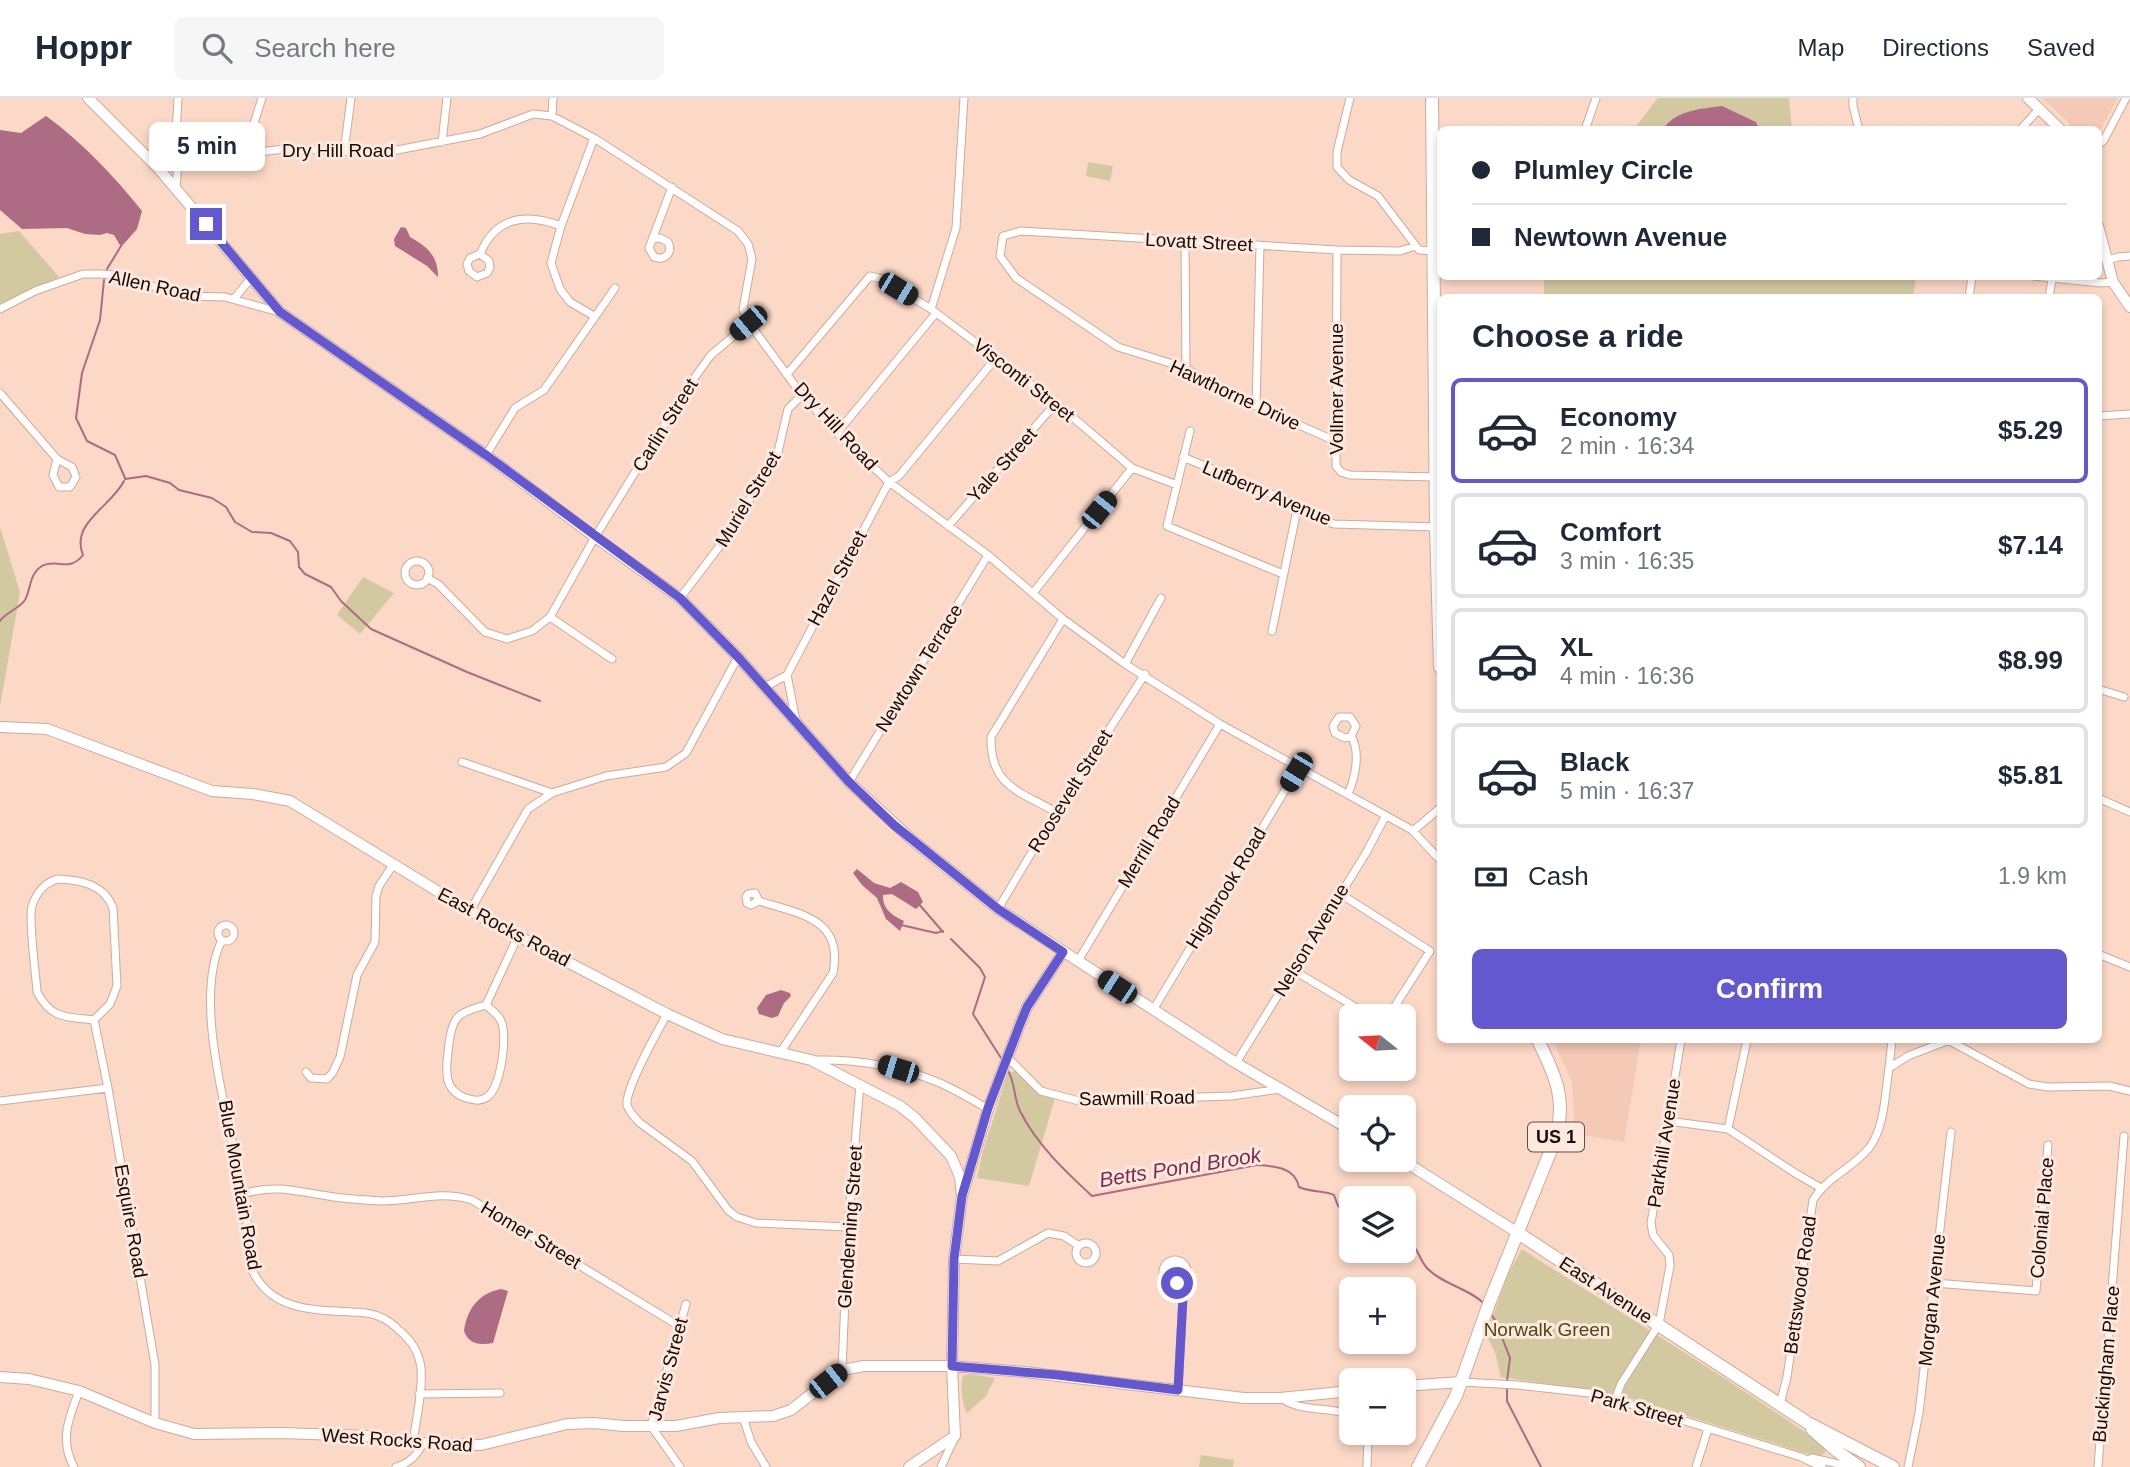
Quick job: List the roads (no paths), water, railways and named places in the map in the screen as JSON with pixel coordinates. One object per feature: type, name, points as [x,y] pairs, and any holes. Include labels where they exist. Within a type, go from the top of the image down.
[{"type":"main road","points":[[88,98],[159,169],[280,312],[486,455],[680,598],[738,657],[849,782],[894,825],[998,909],[1237,1063],[1339,1123]]},
{"type":"main road","points":[[1432,98],[1436,206],[1433,251],[1437,425]]},
{"type":"main road","points":[[2028,98],[2057,126]]},
{"type":"main road","points":[[2102,241],[2113,282],[2130,307]]},
{"type":"main road","points":[[1437,498],[1437,562]]},
{"type":"main road","name":"East Rocks Road","points":[[0,727],[47,729],[212,791],[253,794],[290,801],[470,911],[667,1014],[722,1039],[811,1060],[900,1106],[951,1156],[960,1177],[962,1196]]},
{"type":"main road","points":[[909,1467],[955,1436],[952,1366],[954,1259],[962,1196],[988,1108],[1027,1007],[1063,952]]},
{"type":"main road","name":"US 1","points":[[1418,1467],[1444,1422],[1461,1382],[1490,1301],[1557,1135],[1561,1116],[1559,1088],[1539,1043]]},
{"type":"main road","name":"East Avenue","points":[[1416,1169],[1808,1423],[1893,1467]]},
{"type":"main road","points":[[842,1370],[864,1366],[952,1366],[1058,1375],[1244,1398],[1280,1398],[1339,1392]]},
{"type":"main road","name":"West Rocks Road","points":[[0,1377],[29,1379],[79,1391],[155,1423],[194,1434],[294,1433],[481,1445],[567,1424],[676,1426],[708,1419],[774,1416],[791,1410],[842,1370]]},
{"type":"main road","points":[[1416,1385],[1461,1382]]},
{"type":"main road","name":"East Avenue","points":[[1808,1423],[1821,1437],[1859,1467]]},
{"type":"main road","name":"East Avenue","points":[[1842,1439],[1865,1467]]},
{"type":"street","points":[[176,188],[178,98]]},
{"type":"street","points":[[245,152],[262,98]]},
{"type":"street","points":[[344,152],[351,98]]},
{"type":"street","points":[[442,142],[447,98]]},
{"type":"street","points":[[553,98],[552,116],[594,138],[738,231],[748,244],[752,258],[743,309],[748,323]]},
{"type":"street","points":[[837,433],[934,311],[956,228],[964,98]]},
{"type":"street","points":[[1350,98],[1337,152],[1337,167],[1345,177],[1378,196],[1419,250],[1433,251]]},
{"type":"street","points":[[1586,126],[1596,98]]},
{"type":"street","points":[[1853,98],[1858,126]]},
{"type":"street","points":[[2102,142],[2127,100]]},
{"type":"street","points":[[2024,126],[2040,108]]},
{"type":"street","name":"Dry Hill Road","points":[[175,151],[222,156],[285,149],[387,152],[480,134],[533,114],[552,116]]},
{"type":"street","points":[[594,138],[561,226],[551,264],[560,289],[570,302],[594,316]]},
{"type":"street","points":[[159,169],[175,151]]},
{"type":"street","points":[[653,239],[671,187]]},
{"type":"street","points":[[480,254],[492,233],[510,222],[530,218],[561,226]]},
{"type":"street","name":"Lovatt Street","points":[[1000,256],[1003,236],[1021,231],[1337,250],[1400,251],[1415,246]]},
{"type":"street","points":[[1185,242],[1186,368]]},
{"type":"street","points":[[1256,406],[1260,245]]},
{"type":"street","name":"Vollmer Avenue","points":[[1337,250],[1336,466],[1350,475],[1437,468]]},
{"type":"street","name":"Hawthorne Drive","points":[[1000,256],[1016,278],[1118,347],[1186,368],[1211,386],[1335,441]]},
{"type":"street","points":[[2107,260],[2130,256]]},
{"type":"street","name":"Allen Road","points":[[0,310],[35,291],[83,274],[115,275],[184,296],[234,299],[280,312]]},
{"type":"street","name":"Visconti Street","points":[[788,373],[870,276],[882,279],[934,311],[1056,403],[1132,468],[1177,485]]},
{"type":"street","points":[[234,299],[251,278]]},
{"type":"street","points":[[2062,280],[2101,284],[2113,282]]},
{"type":"street","points":[[486,455],[515,408],[544,390],[615,288]]},
{"type":"street","name":"Dry Hill Road","points":[[748,323],[802,395],[837,433],[889,482],[988,555],[1063,619],[1125,664],[1145,674],[1220,724],[1413,831],[1437,857]]},
{"type":"street","name":"Carlin Street","points":[[550,617],[595,537],[687,388],[711,355],[748,323]]},
{"type":"street","name":"Hazel Street","points":[[787,675],[889,482],[899,476],[995,359]]},
{"type":"street","points":[[0,393],[57,459]]},
{"type":"street","name":"Muriel Street","points":[[680,598],[729,534],[778,452],[788,409],[802,395]]},
{"type":"street","name":"Yale Street","points":[[948,526],[1056,403]]},
{"type":"street","points":[[2102,416],[2130,414]]},
{"type":"street","points":[[1190,430],[1167,526],[1283,574]]},
{"type":"street","name":"Lufberry Avenue","points":[[1183,457],[1297,505],[1316,518],[1334,524],[1436,527]]},
{"type":"street","points":[[1033,593],[1132,468]]},
{"type":"street","points":[[1272,631],[1297,505]]},
{"type":"street","name":"Newtown Terrace","points":[[849,782],[988,555]]},
{"type":"street","points":[[427,578],[438,584],[485,632],[506,639],[532,631],[550,617],[612,659]]},
{"type":"street","points":[[1125,664],[1161,598]]},
{"type":"street","points":[[1056,812],[1010,786],[1000,777],[990,753],[991,737],[998,723],[1063,619]]},
{"type":"street","points":[[470,911],[528,809],[552,793],[606,776],[666,767],[686,753],[738,657]]},
{"type":"street","name":"Roosevelt Street","points":[[998,909],[1056,812],[1145,674]]},
{"type":"street","points":[[765,687],[787,675],[797,722]]},
{"type":"street","points":[[2102,690],[2124,697]]},
{"type":"street","name":"Merrill Road","points":[[1078,961],[1220,724]]},
{"type":"street","points":[[1348,794],[1356,761],[1352,736]]},
{"type":"street","points":[[461,762],[552,793]]},
{"type":"street","name":"Highbrook Road","points":[[1153,1010],[1299,767]]},
{"type":"street","points":[[2102,800],[2130,812]]},
{"type":"street","points":[[1413,831],[1437,811]]},
{"type":"street","name":"Nelson Avenue","points":[[1237,1063],[1366,853],[1385,817]]},
{"type":"street","points":[[306,1072],[311,1077],[327,1079],[340,1057],[358,975],[375,942],[376,896],[379,886],[393,865]]},
{"type":"street","points":[[78,880],[94,886],[110,900],[113,908],[117,986],[110,1004],[94,1020],[61,1017],[43,1003],[37,992],[31,908],[48,881],[78,880]]},
{"type":"street","points":[[1339,893],[1430,951],[1396,1004]]},
{"type":"street","points":[[759,901],[822,924],[830,935],[834,948],[833,974],[780,1053]]},
{"type":"street","points":[[486,1005],[518,936]]},
{"type":"street","name":"Blue Mountain Road","points":[[222,940],[212,968],[211,1030],[243,1194],[253,1272],[270,1295],[284,1303],[301,1309],[377,1315],[407,1336],[416,1350],[421,1366],[418,1443]]},
{"type":"street","points":[[2102,956],[2130,967]]},
{"type":"street","points":[[1293,970],[1349,1004]]},
{"type":"street","points":[[486,1005],[501,1021],[504,1034],[497,1082],[485,1099],[477,1100],[460,1096],[453,1091],[446,1072],[455,1018],[466,1011],[486,1005]]},
{"type":"street","points":[[667,1014],[631,1086],[627,1106],[633,1116],[692,1161],[728,1210],[737,1217],[757,1223],[848,1227]]},
{"type":"street","name":"Esquire Road","points":[[94,1020],[155,1365],[155,1423]]},
{"type":"street","name":"Parkhill Avenue","points":[[1658,1324],[1670,1265],[1669,1255],[1653,1235],[1651,1223],[1681,1043]]},
{"type":"street","points":[[1728,1129],[1745,1043]]},
{"type":"street","points":[[1668,1121],[1728,1129],[1821,1188],[1867,1150],[1874,1140],[1879,1128],[1892,1043]]},
{"type":"street","points":[[1889,1068],[1908,1056],[1941,1043]]},
{"type":"street","points":[[1954,1043],[2029,1084],[2048,1087],[2109,1086],[2130,1091]]},
{"type":"street","points":[[811,1060],[844,1059],[877,1063],[935,1081],[988,1108]]},
{"type":"street","name":"Sawmill Road","points":[[1006,1063],[1041,1091],[1079,1101],[1231,1096],[1280,1089]]},
{"type":"street","name":"Glendenning Street","points":[[842,1370],[848,1227],[860,1084]]},
{"type":"street","points":[[0,1101],[108,1088]]},
{"type":"street","name":"Morgan Avenue","points":[[1908,1467],[1919,1415],[1951,1132]]},
{"type":"street","name":"Buckingham Place","points":[[2098,1467],[2124,1136]]},
{"type":"street","name":"Colonial Place","points":[[1934,1283],[2036,1291],[2048,1145]]},
{"type":"street","name":"Homer Street","points":[[243,1194],[280,1188],[383,1201],[443,1194],[472,1200],[679,1326]]},
{"type":"street","name":"Bettswood Road","points":[[1780,1404],[1787,1377],[1813,1200],[1821,1188]]},
{"type":"street","points":[[954,1259],[998,1261],[1048,1233],[1064,1237],[1079,1246]]},
{"type":"street","points":[[1178,1390],[1183,1297],[1180,1283]]},
{"type":"street","name":"Jarvis Street","points":[[679,1467],[650,1426],[686,1304]]},
{"type":"street","points":[[1615,1400],[1621,1384],[1658,1324]]},
{"type":"street","name":"Park Street","points":[[1461,1382],[1598,1394],[1809,1460],[1822,1467]]},
{"type":"street","points":[[74,1467],[68,1456],[66,1428],[79,1391]]},
{"type":"street","points":[[419,1394],[500,1393]]},
{"type":"street","points":[[1280,1398],[1297,1407],[1339,1411]]},
{"type":"street","points":[[743,1417],[751,1441],[766,1467]]},
{"type":"street","points":[[1696,1467],[1708,1429]]},
{"type":"street","points":[[942,1467],[955,1436]]},
{"type":"street","points":[[396,1467],[416,1455],[418,1443]]},
{"type":"street","points":[[1367,1467],[1368,1445]]},
{"type":"street","name":"Park Street","points":[[1809,1460],[1812,1458],[1852,1467]]},
{"type":"waterway","name":"Betts Pond Brook","points":[[107,269],[121,246]]},
{"type":"waterway","name":"Betts Pond Brook","points":[[104,280],[100,320],[82,373],[76,418],[87,441],[115,455],[125,478]]},
{"type":"waterway","name":"Betts Pond Brook","points":[[125,479],[146,476],[170,483],[179,490],[212,498],[226,507],[235,522],[252,532],[271,533],[290,541],[298,552],[299,567],[305,574],[331,587],[341,601],[371,629],[540,701]]},
{"type":"waterway","points":[[0,621],[25,600],[32,577],[38,569],[47,564],[73,563],[83,555],[80,544],[87,524],[124,481]]},
{"type":"waterway","name":"Betts Pond Brook","points":[[918,903],[943,932]]},
{"type":"waterway","name":"Betts Pond Brook","points":[[901,925],[936,933],[943,931]]},
{"type":"waterway","name":"Betts Pond Brook","points":[[951,939],[980,968],[985,977],[973,1014],[1001,1058]]},
{"type":"waterway","name":"Betts Pond Brook","points":[[1007,1069],[1018,1106],[1035,1135],[1062,1167],[1092,1196],[1264,1165],[1277,1167],[1293,1175],[1299,1187],[1334,1195],[1339,1207]]},
{"type":"waterway","name":"Betts Pond Brook","points":[[1416,1249],[1424,1264],[1433,1273],[1484,1304]]},
{"type":"waterway","name":"Betts Pond Brook","points":[[1491,1314],[1510,1358],[1507,1381]]},
{"type":"waterway","name":"Betts Pond Brook","points":[[1507,1387],[1507,1401],[1541,1467]]},
{"type":"park label","name":"Norwalk Green","points":[[1547,1329]]}]
